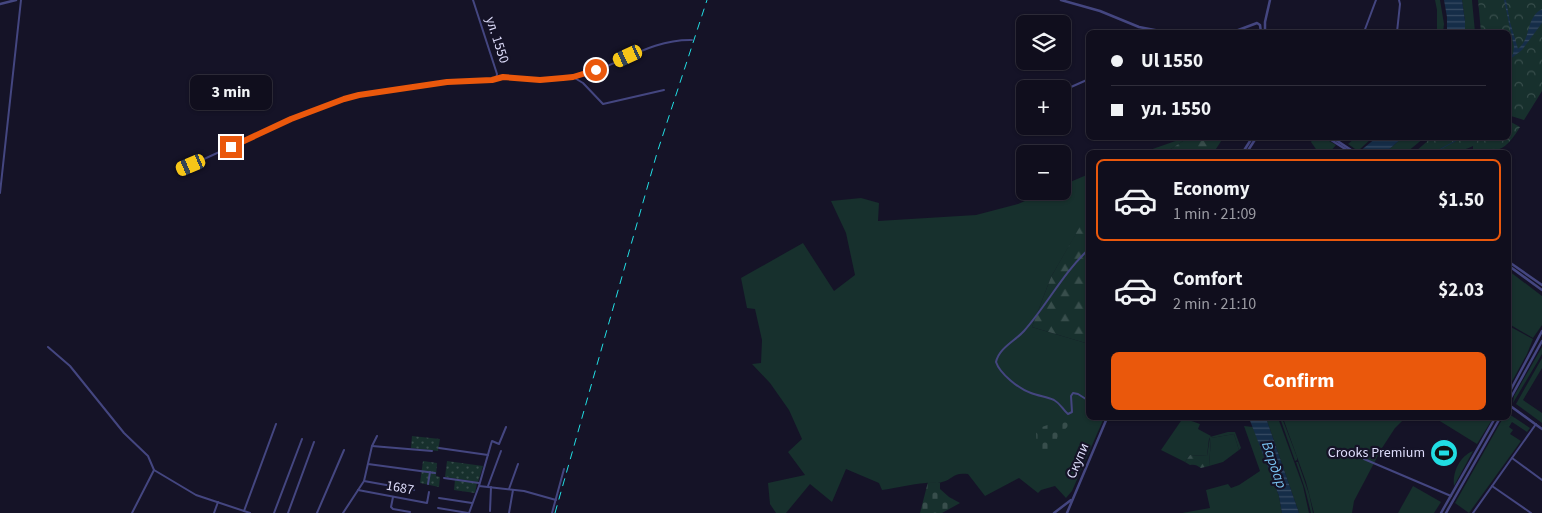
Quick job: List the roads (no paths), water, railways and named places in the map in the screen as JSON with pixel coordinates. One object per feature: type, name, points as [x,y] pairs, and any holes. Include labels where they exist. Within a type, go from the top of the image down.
[{"type":"street","points":[[0,4],[16,0]]},
{"type":"street","points":[[0,193],[22,0]]},
{"type":"street","name":"ул. 1550","points":[[178,171],[291,119],[344,99],[359,95],[447,82],[492,80],[497,78],[473,0]]},
{"type":"street","points":[[1062,0],[1100,11],[1139,27],[1155,30]]},
{"type":"street","points":[[1265,30],[1270,0]]},
{"type":"street","points":[[1365,30],[1376,0]]},
{"type":"street","points":[[1397,30],[1399,0]]},
{"type":"street","points":[[1238,30],[1256,23],[1260,24],[1261,30]]},
{"type":"street","points":[[497,78],[550,80],[573,77],[596,70],[659,43],[676,39],[692,40]]},
{"type":"street","points":[[573,77],[582,83],[603,104],[664,90]]},
{"type":"street","points":[[1071,87],[1086,80]]},
{"type":"street","points":[[1245,150],[1252,140]]},
{"type":"street","points":[[1332,140],[1350,150]]},
{"type":"street","points":[[1335,140],[1348,150]]},
{"type":"street","points":[[1086,252],[1022,333],[1000,353],[996,362],[1001,371],[1020,387],[1028,392],[1052,399],[1062,406],[1068,414],[1072,410],[1072,393],[1086,399]]},
{"type":"street","points":[[1511,265],[1542,285]]},
{"type":"street","points":[[1511,266],[1542,290]]},
{"type":"street","points":[[1511,389],[1542,331]]},
{"type":"street","points":[[1511,397],[1542,341]]},
{"type":"street","points":[[48,347],[70,366],[124,433],[148,456],[154,470],[196,495],[250,513]]},
{"type":"street","points":[[1511,406],[1542,428]]},
{"type":"street","name":"Скупи","points":[[1067,513],[1106,420]]},
{"type":"street","points":[[1441,513],[1494,420]]},
{"type":"street","points":[[1446,513],[1499,420]]},
{"type":"street","points":[[244,512],[276,424]]},
{"type":"street","points":[[1473,513],[1536,424]]},
{"type":"street","points":[[438,508],[468,513],[492,441],[499,444],[506,427]]},
{"type":"street","points":[[343,513],[364,481],[372,446],[377,436]]},
{"type":"street","points":[[274,513],[302,439]]},
{"type":"street","points":[[288,513],[314,442]]},
{"type":"street","points":[[372,446],[432,451]]},
{"type":"street","points":[[439,448],[488,455]]},
{"type":"street","points":[[317,513],[344,450]]},
{"type":"street","points":[[490,511],[489,487],[501,451]]},
{"type":"street","points":[[1512,458],[1542,480]]},
{"type":"street","points":[[1364,459],[1452,496]]},
{"type":"street","name":"1687","points":[[368,464],[435,473]]},
{"type":"street","points":[[510,513],[511,490],[518,464]]},
{"type":"street","points":[[552,513],[564,469]]},
{"type":"street","points":[[132,513],[154,470]]},
{"type":"street","points":[[428,484],[430,472]]},
{"type":"street","points":[[444,478],[556,500]]},
{"type":"street","name":"1687","points":[[364,481],[414,490]]},
{"type":"street","points":[[1492,486],[1531,513]]},
{"type":"street","name":"1687","points":[[358,490],[427,503],[429,492]]},
{"type":"street","points":[[393,497],[391,506],[393,509],[410,512]]},
{"type":"street","points":[[439,498],[472,503]]},
{"type":"street","points":[[1054,513],[1073,500]]},
{"type":"street","points":[[214,513],[218,502]]},
{"type":"street","points":[[1522,513],[1525,509]]},
{"type":"water","points":[[1444,0],[1462,0],[1465,30],[1447,30]]},
{"type":"water","points":[[1504,0],[1506,0],[1518,49],[1525,39],[1533,17],[1542,9],[1542,23],[1522,50],[1511,58],[1514,47]]},
{"type":"water","points":[[1374,140],[1400,140],[1388,150],[1361,150]]},
{"type":"water","name":"Вардар","points":[[1250,420],[1267,420],[1299,513],[1282,513],[1279,496]]},
{"type":"waterway","points":[[1439,150],[1457,140]]},
{"type":"railway","points":[[555,513],[657,153],[707,0]]},
{"type":"place","name":"Crooks Premium","points":[[1444,453]]}]
